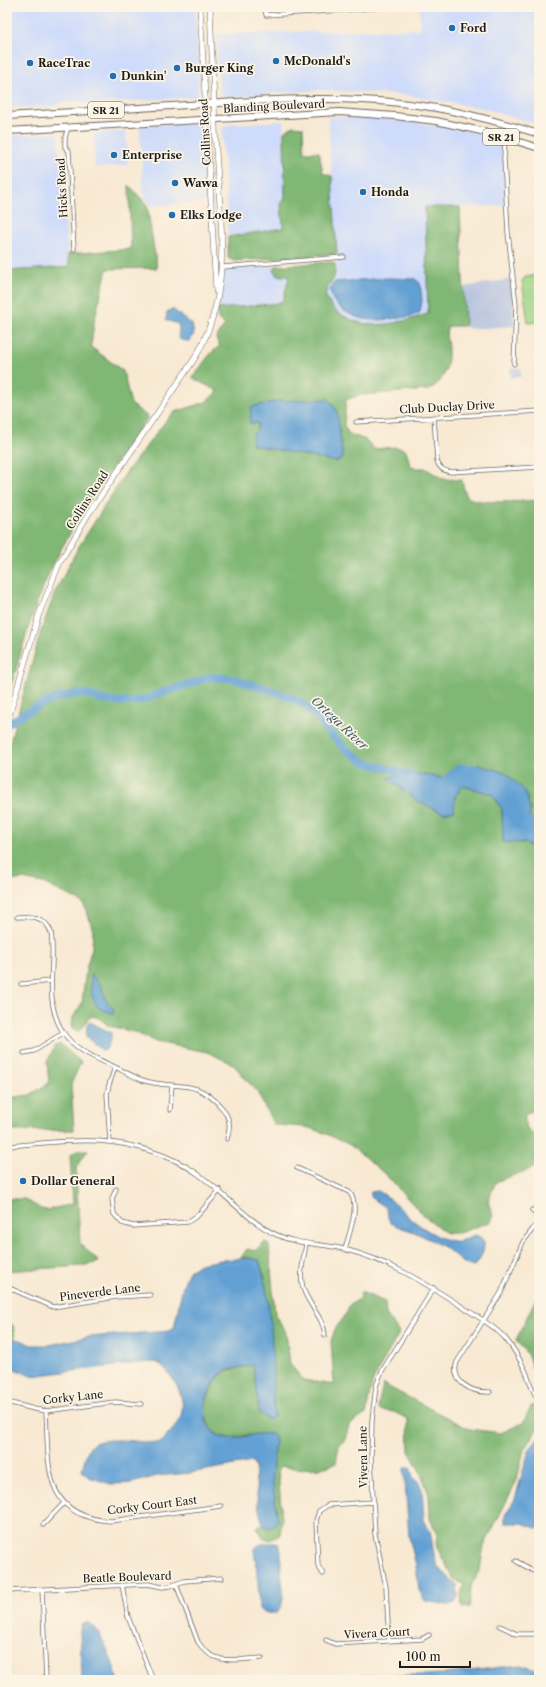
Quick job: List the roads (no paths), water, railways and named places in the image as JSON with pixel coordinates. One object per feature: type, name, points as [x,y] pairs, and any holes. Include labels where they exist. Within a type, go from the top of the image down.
[{"type":"main road","name":"Blanding Boulevard","points":[[8,116],[214,103],[338,99],[406,103],[466,114],[539,134]]},
{"type":"main road","points":[[338,99],[339,112]]},
{"type":"main road","name":"Blanding Boulevard","points":[[7,131],[339,112],[413,118],[463,127],[539,148]]},
{"type":"main road","points":[[463,127],[466,114]]},
{"type":"street","name":"Collins Road","points":[[200,7],[216,274],[216,304]]},
{"type":"street","name":"Collins Road","points":[[7,723],[39,614],[60,562],[89,513],[195,358],[210,327],[223,267],[214,119],[210,7]]},
{"type":"street","points":[[264,7],[266,15],[390,7]]},
{"type":"street","name":"Hicks Road","points":[[68,127],[65,138],[65,147],[69,151],[74,249]]},
{"type":"street","points":[[505,138],[504,159],[508,232],[516,305],[514,364]]},
{"type":"street","points":[[223,267],[344,257]]},
{"type":"street","name":"Club Duclay Drive","points":[[356,422],[539,411]]},
{"type":"street","points":[[434,417],[437,461],[440,468],[451,472],[539,467]]},
{"type":"street","points":[[17,917],[33,916],[40,918],[49,926],[52,938],[52,1004],[63,1033],[72,1043],[86,1054],[142,1080],[199,1089],[214,1099],[226,1113],[230,1122],[230,1129],[227,1139]]},
{"type":"street","points":[[21,984],[51,981]]},
{"type":"street","points":[[24,1053],[34,1051],[63,1033]]},
{"type":"street","points":[[110,1142],[107,1094],[108,1085],[115,1067]]},
{"type":"street","points":[[170,1110],[172,1085]]},
{"type":"street","points":[[7,1146],[81,1141],[110,1142],[152,1152],[171,1159],[196,1172],[220,1190],[268,1231],[288,1240],[345,1249],[403,1270],[434,1288],[484,1321],[504,1337],[521,1361],[531,1387],[539,1400]]},
{"type":"street","points":[[297,1168],[349,1192],[353,1196],[355,1207],[345,1249]]},
{"type":"street","points":[[116,1189],[112,1198],[114,1214],[122,1223],[133,1226],[188,1222],[198,1215],[220,1190]]},
{"type":"street","points":[[490,1392],[481,1392],[462,1384],[456,1374],[455,1368],[457,1362],[502,1293],[523,1242],[539,1220],[532,1210]]},
{"type":"street","points":[[306,1244],[302,1272],[303,1288],[325,1327],[325,1335]]},
{"type":"street","name":"Pineverde Lane","points":[[7,1287],[53,1307],[116,1297],[150,1295]]},
{"type":"street","name":"Vivera Lane","points":[[390,1641],[386,1587],[377,1547],[371,1440],[372,1420],[378,1379],[386,1362],[434,1288]]},
{"type":"street","name":"Corky Lane","points":[[7,1402],[34,1409],[46,1410],[115,1402],[141,1404]]},
{"type":"street","points":[[43,1525],[64,1504],[54,1489],[49,1469],[46,1410]]},
{"type":"street","points":[[323,1574],[318,1566],[316,1521],[318,1511],[328,1505],[374,1502]]},
{"type":"street","points":[[319,1503],[323,1507]]},
{"type":"street","name":"Corky Court East","points":[[64,1504],[87,1517],[111,1521],[221,1506]]},
{"type":"street","points":[[516,1562],[539,1574]]},
{"type":"street","name":"Beatle Boulevard","points":[[7,1591],[148,1584],[162,1587],[184,1581],[222,1578]]},
{"type":"street","points":[[176,1584],[198,1642],[203,1650],[211,1656],[220,1659],[262,1658]]},
{"type":"street","points":[[122,1585],[128,1617],[153,1680]]},
{"type":"street","points":[[42,1589],[46,1680]]},
{"type":"street","points":[[500,1626],[517,1634],[539,1634]]},
{"type":"street","name":"Vivera Court","points":[[326,1640],[335,1644],[422,1639],[429,1635]]},
{"type":"water","points":[[388,278],[415,279],[420,283],[422,300],[420,312],[406,317],[380,320],[361,318],[340,308],[331,296],[330,289],[335,282]]},
{"type":"water","points":[[172,309],[192,324],[194,334],[190,341],[181,340],[178,336],[178,324],[166,320],[167,312]]},
{"type":"water","points":[[328,399],[337,411],[343,458],[336,462],[253,445],[252,435],[257,430],[258,423],[250,423],[251,407],[277,401]]},
{"type":"water","points":[[478,765],[505,772],[525,791],[530,809],[529,823],[539,825],[539,853],[525,843],[503,842],[502,809],[492,794],[463,786],[455,796],[454,811],[443,813],[417,801],[388,778],[409,772],[443,778],[464,768]]},
{"type":"water","points":[[91,974],[101,986],[107,1002],[113,1008],[114,1014],[100,1009],[96,1005],[92,997]]},
{"type":"water","points":[[90,1022],[111,1033],[111,1039],[105,1051],[86,1037],[87,1025]]},
{"type":"water","points":[[378,1191],[390,1199],[419,1225],[439,1237],[452,1241],[458,1241],[476,1235],[481,1238],[484,1246],[480,1259],[475,1265],[469,1266],[447,1249],[414,1232],[391,1223],[388,1218],[387,1208],[370,1197],[371,1192]]},
{"type":"water","points":[[249,1258],[259,1260],[268,1298],[272,1337],[274,1417],[269,1420],[259,1413],[253,1365],[225,1371],[217,1378],[208,1396],[206,1416],[208,1425],[213,1432],[222,1437],[230,1438],[260,1434],[274,1434],[275,1441],[272,1477],[278,1520],[276,1523],[269,1528],[265,1526],[262,1521],[258,1502],[255,1467],[252,1462],[190,1473],[157,1476],[132,1483],[111,1484],[88,1477],[82,1471],[87,1453],[90,1447],[95,1443],[102,1441],[122,1440],[159,1443],[174,1428],[181,1414],[182,1406],[178,1389],[173,1379],[162,1366],[154,1362],[31,1376],[12,1368],[8,1356],[9,1345],[15,1339],[31,1345],[49,1345],[88,1337],[169,1331],[174,1328],[183,1285],[189,1271],[200,1264],[221,1260]]},
{"type":"water","points":[[539,1437],[539,1529],[522,1523],[505,1523],[505,1515],[515,1499],[529,1450]]},
{"type":"water","points":[[410,1467],[413,1477],[417,1480],[422,1489],[424,1520],[430,1531],[435,1560],[438,1567],[457,1585],[458,1596],[455,1603],[448,1605],[425,1601],[419,1590],[416,1566],[409,1536],[404,1469]]},
{"type":"water","points":[[266,1543],[279,1544],[281,1551],[283,1595],[281,1607],[278,1611],[269,1613],[264,1612],[259,1608],[258,1580],[254,1550],[260,1545]]},
{"type":"water","points":[[88,1622],[98,1632],[103,1640],[119,1680],[82,1680],[80,1630],[81,1625]]},
{"type":"water","points":[[521,1665],[539,1671],[539,1680],[310,1680],[311,1678],[344,1676],[442,1674]]},
{"type":"waterway","name":"Ortega River","points":[[7,724],[43,704],[63,696],[73,694],[83,694],[116,702],[130,702],[144,699],[211,677],[234,679],[299,701],[313,712],[327,730],[346,749],[364,762],[414,776]]},
{"type":"waterway","name":"Ortega River","points":[[446,780],[459,768],[474,768]]},
{"type":"waterway","name":"Ortega River","points":[[521,816],[527,822],[539,821]]},
{"type":"place","name":"Ford","points":[[452,28]]},
{"type":"place","name":"McDonald's","points":[[276,61]]},
{"type":"place","name":"RaceTrac","points":[[30,63]]},
{"type":"place","name":"Burger King","points":[[177,68]]},
{"type":"place","name":"Dunkin'","points":[[113,76]]},
{"type":"place","name":"Enterprise","points":[[114,155]]},
{"type":"place","name":"Wawa","points":[[175,183]]},
{"type":"place","name":"Honda","points":[[363,192]]},
{"type":"place","name":"Elks Lodge","points":[[172,215]]},
{"type":"place","name":"Dollar General","points":[[23,1181]]}]
